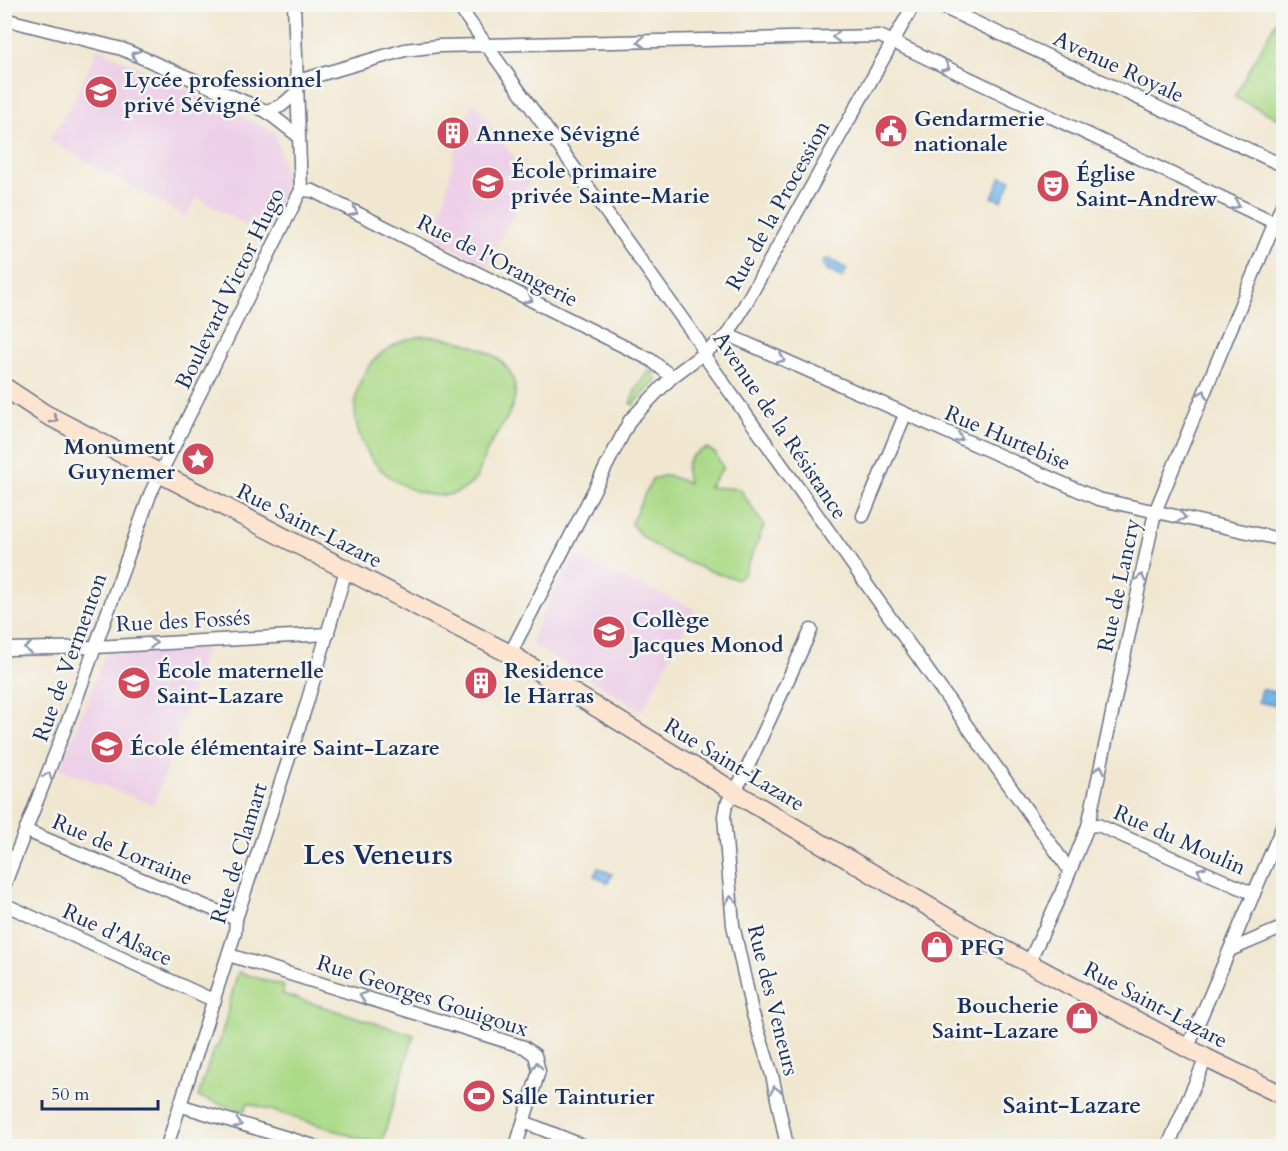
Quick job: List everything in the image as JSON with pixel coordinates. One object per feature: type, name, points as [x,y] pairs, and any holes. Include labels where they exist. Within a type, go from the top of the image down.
[{"type":"main road","name":"Rue Saint-Lazare","points":[[4,387],[45,414],[160,475],[510,654],[733,792],[1028,964],[1206,1058],[1284,1096]]},
{"type":"street","name":"Boulevard Victor Hugo","points":[[160,475],[301,190],[297,135],[298,87],[294,4]]},
{"type":"street","name":"Avenue de la Résistance","points":[[457,4],[699,342],[703,354],[1070,871]]},
{"type":"street","name":"Rue de la Procession","points":[[510,654],[630,420],[672,377],[728,335],[914,4]]},
{"type":"street","name":"Avenue Royale","points":[[936,4],[1284,166]]},
{"type":"street","points":[[4,19],[122,49],[266,111],[297,135]]},
{"type":"street","points":[[266,111],[280,106],[298,87],[405,50],[439,46],[488,47],[880,36],[1279,225]]},
{"type":"street","name":"Rue de l'Orangerie","points":[[301,190],[313,191],[651,360],[672,377]]},
{"type":"street","name":"Rue de Lancry","points":[[1028,964],[1088,826],[1155,512],[1279,225],[1284,200]]},
{"type":"street","name":"Rue Hurtebise","points":[[728,335],[904,415],[1098,499],[1284,540]]},
{"type":"street","points":[[863,516],[904,415]]},
{"type":"street","name":"Rue de Vermenton","points":[[4,886],[27,831],[151,492],[160,475]]},
{"type":"street","name":"Rue de Clamart","points":[[167,1146],[215,1001],[229,955],[236,919],[328,634],[346,570]]},
{"type":"street","name":"Rue des Veneurs","points":[[787,1146],[772,1075],[752,1011],[733,925],[724,816],[733,792],[743,777],[812,630]]},
{"type":"street","name":"Rue des Fossés","points":[[4,651],[328,634]]},
{"type":"street","points":[[1188,1047],[1284,823]]},
{"type":"street","name":"Rue du Moulin","points":[[1088,826],[1098,825],[1254,894]]},
{"type":"street","name":"Rue de Lorraine","points":[[27,831],[236,919]]},
{"type":"street","name":"Rue d'Alsace","points":[[4,904],[215,1001]]},
{"type":"street","points":[[1230,950],[1284,927]]},
{"type":"street","name":"Rue Georges Gouigoux","points":[[229,955],[524,1047],[535,1055],[539,1071],[516,1146]]},
{"type":"street","points":[[1168,1146],[1206,1058]]},
{"type":"street","points":[[182,1106],[314,1146]]},
{"type":"street","points":[[524,1122],[584,1146]]},
{"type":"shaded area","points":[[98,48],[275,132],[288,185],[263,234],[197,198],[186,217],[49,140],[74,100]]},
{"type":"shaded area","name":"École primaire privée Sainte-Marie","points":[[473,100],[530,181],[487,265],[436,239],[454,154]]},
{"type":"shaded area","name":"Collège Jacques Monod","points":[[573,556],[695,609],[642,711],[532,644],[531,639]]},
{"type":"shaded area","points":[[206,649],[154,805],[60,769],[104,657],[108,653]]},
{"type":"green space","points":[[1283,9],[1283,121],[1234,97]]},
{"type":"green space","points":[[423,336],[451,339],[482,349],[506,367],[513,379],[515,394],[512,408],[489,447],[477,477],[466,488],[452,494],[422,493],[393,479],[371,458],[361,438],[356,418],[356,399],[361,381],[370,365],[384,352],[402,342]]},
{"type":"green space","points":[[653,369],[656,381],[633,405],[630,403],[636,389]]},
{"type":"green space","points":[[707,448],[715,453],[723,468],[709,487],[740,489],[764,526],[744,574],[737,579],[694,565],[664,551],[639,533],[631,523],[652,479],[667,475],[688,483],[686,471],[688,461],[695,454]]},
{"type":"green space","points":[[238,972],[284,986],[282,994],[414,1035],[381,1145],[248,1103],[244,1111],[198,1097],[214,1048],[218,1046],[221,1038]]},
{"type":"water","points":[[1001,176],[1011,180],[1002,201],[992,197]]},
{"type":"water","points":[[829,259],[847,269],[842,278],[824,268],[823,261]]},
{"type":"water","points":[[1261,689],[1283,694],[1281,707],[1258,702]]},
{"type":"water","points":[[598,868],[612,874],[608,883],[594,876]]},
{"type":"place","name":"Lycée professionnel privé Sévigné","points":[[101,92]]},
{"type":"place","name":"Gendarmerie nationale","points":[[891,131]]},
{"type":"place","name":"Annexe Sévigné","points":[[453,133]]},
{"type":"place","name":"École primaire privée Sainte-Marie","points":[[488,183]]},
{"type":"place","name":"Église Saint-Andrew","points":[[1053,186]]},
{"type":"place","name":"Monument Guynemer","points":[[198,459]]},
{"type":"place","name":"Collège Jacques Monod","points":[[609,632]]},
{"type":"place","name":"École maternelle Saint-Lazare","points":[[134,683]]},
{"type":"place","name":"Residence le Harras","points":[[481,683]]},
{"type":"place","name":"École élémentaire Saint-Lazare","points":[[107,747]]},
{"type":"place","name":"PFG","points":[[937,947]]},
{"type":"place","name":"Boucherie Saint-Lazare","points":[[1082,1018]]},
{"type":"place","name":"Salle Tainturier","points":[[479,1096]]},
{"type":"district","name":"Les Veneurs","points":[[378,854]]},
{"type":"district","name":"Saint-Lazare","points":[[1072,1105]]}]
